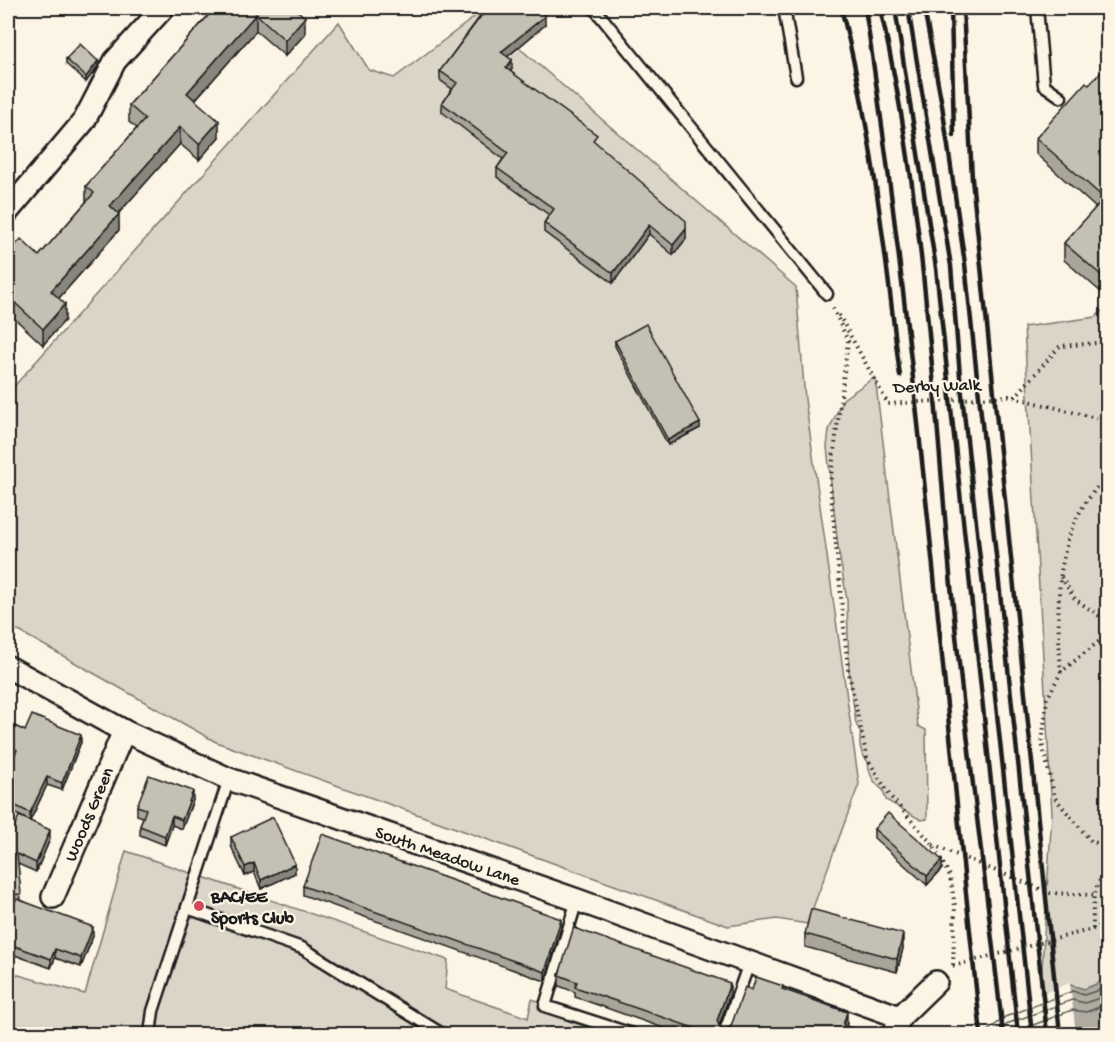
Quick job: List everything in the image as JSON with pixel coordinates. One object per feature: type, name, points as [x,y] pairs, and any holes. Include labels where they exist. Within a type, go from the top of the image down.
[{"type":"street","points":[[8,211],[84,121],[115,61],[163,8]]},
{"type":"street","name":"South Meadow Lane","points":[[8,667],[124,731],[229,779],[577,900],[749,963],[897,1026]]},
{"type":"street","name":"Woods Green","points":[[53,897],[124,731]]},
{"type":"street","points":[[897,1026],[936,982]]},
{"type":"lane","points":[[594,8],[827,294]]},
{"type":"lane","points":[[784,8],[796,76]]},
{"type":"lane","points":[[1037,8],[1044,85],[1061,97]]},
{"type":"lane","points":[[150,1035],[153,1011],[229,779]]},
{"type":"lane","points":[[577,900],[545,1006],[632,1035]]},
{"type":"lane","points":[[187,908],[302,948],[442,1035]]},
{"type":"lane","points":[[724,1035],[749,963]]},
{"type":"path","name":"Derby Walk","points":[[827,294],[888,404],[1015,397],[1107,421]]},
{"type":"path","points":[[827,294],[848,341],[830,484],[848,669],[867,758],[890,796],[933,845],[950,876],[955,906],[953,966],[1093,929],[1107,923]]},
{"type":"path","points":[[1015,397],[1060,346],[1107,342]]},
{"type":"path","points":[[1061,672],[1058,632],[1061,577],[1070,534],[1078,513],[1101,482],[1107,478]]},
{"type":"path","points":[[1061,577],[1075,599],[1107,622]]},
{"type":"path","points":[[1107,634],[1061,672],[1047,699],[1042,743],[1055,798],[1091,841],[1107,847]]},
{"type":"path","points":[[933,845],[1050,893],[1093,895]]},
{"type":"path","points":[[1093,929],[1093,895],[1102,876],[1107,873]]},
{"type":"shaded area","points":[[485,9],[517,46],[796,287],[805,399],[859,784],[807,924],[777,919],[728,926],[216,742],[8,625],[8,393],[339,22],[369,70],[394,78]]},
{"type":"shaded area","points":[[1107,305],[1107,980],[1084,989],[1071,985],[1040,999],[1052,813],[1024,327],[1096,317]]},
{"type":"shaded area","points":[[875,377],[918,726],[926,730],[927,819],[921,820],[886,800],[883,790],[872,778],[868,762],[860,748],[861,733],[856,724],[849,671],[847,600],[838,547],[827,447],[829,430],[843,399]]},
{"type":"shaded area","name":"BAC/EE Sports Club","points":[[126,851],[448,960],[445,989],[528,1018],[532,999],[632,1034],[8,1034],[8,972],[85,994]]},
{"type":"water","points":[[1107,980],[1107,1034],[974,1034],[1071,985],[1084,989]]},
{"type":"pier","points":[[1070,983],[1076,1034],[971,1034],[1001,1009]]},
{"type":"building","points":[[215,8],[294,8],[305,17],[285,40],[256,14],[187,93],[219,121],[199,144],[180,127],[110,206],[119,214],[51,291],[65,304],[43,329],[13,301],[8,306],[8,254],[21,239],[39,256],[94,193],[86,186],[145,119],[129,105]]},
{"type":"building","points":[[487,8],[538,8],[545,16],[501,52],[512,60],[506,68],[597,135],[593,140],[686,221],[686,229],[673,245],[649,225],[613,273],[544,223],[554,209],[497,168],[508,153],[442,103],[457,83],[440,71]]},
{"type":"building","points":[[80,44],[98,61],[86,77],[66,59]]},
{"type":"building","points":[[1107,66],[1107,269],[1102,276],[1064,243],[1104,198],[1036,138],[1086,82],[1089,85]]},
{"type":"building","points":[[646,324],[700,423],[668,440],[615,341]]},
{"type":"building","points":[[32,715],[81,735],[62,783],[47,777],[30,813],[8,802],[8,770],[17,750],[8,746],[8,723],[25,731]]},
{"type":"building","points":[[149,775],[193,791],[182,820],[172,816],[165,836],[140,826],[146,809],[137,806]]},
{"type":"building","points":[[888,813],[942,860],[927,876],[874,829]]},
{"type":"building","points":[[19,816],[50,830],[36,863],[17,854],[21,894],[8,895],[8,842]]},
{"type":"building","points":[[273,817],[295,864],[261,880],[254,863],[245,867],[231,837]]},
{"type":"building","points":[[322,834],[561,919],[545,972],[303,886]]},
{"type":"building","points":[[17,899],[93,927],[81,958],[55,949],[51,959],[12,945],[8,940],[8,908]]},
{"type":"building","points":[[811,909],[903,934],[897,959],[805,934]]},
{"type":"building","points":[[575,923],[574,928],[730,983],[717,1021],[721,1030],[726,1030],[731,1026],[745,987],[752,990],[756,977],[783,986],[782,989],[847,1012],[843,1025],[863,1032],[861,1035],[714,1035],[575,987],[577,982],[559,975]]},
{"type":"railway","points":[[841,8],[869,144],[900,376]]},
{"type":"railway","points":[[865,8],[915,392],[981,1034]]},
{"type":"railway","points":[[880,8],[895,78],[917,219],[968,747],[1003,1034]]},
{"type":"railway","points":[[895,8],[936,268],[1018,1034]]},
{"type":"railway","points":[[908,8],[951,266],[960,376],[1032,1034]]},
{"type":"railway","points":[[924,8],[942,105],[965,264],[1047,1034]]},
{"type":"railway","points":[[951,8],[954,136]]},
{"type":"railway","points":[[963,8],[972,179],[1060,1034]]},
{"type":"place","name":"BAC/EE Sports Club","points":[[199,906]]}]
